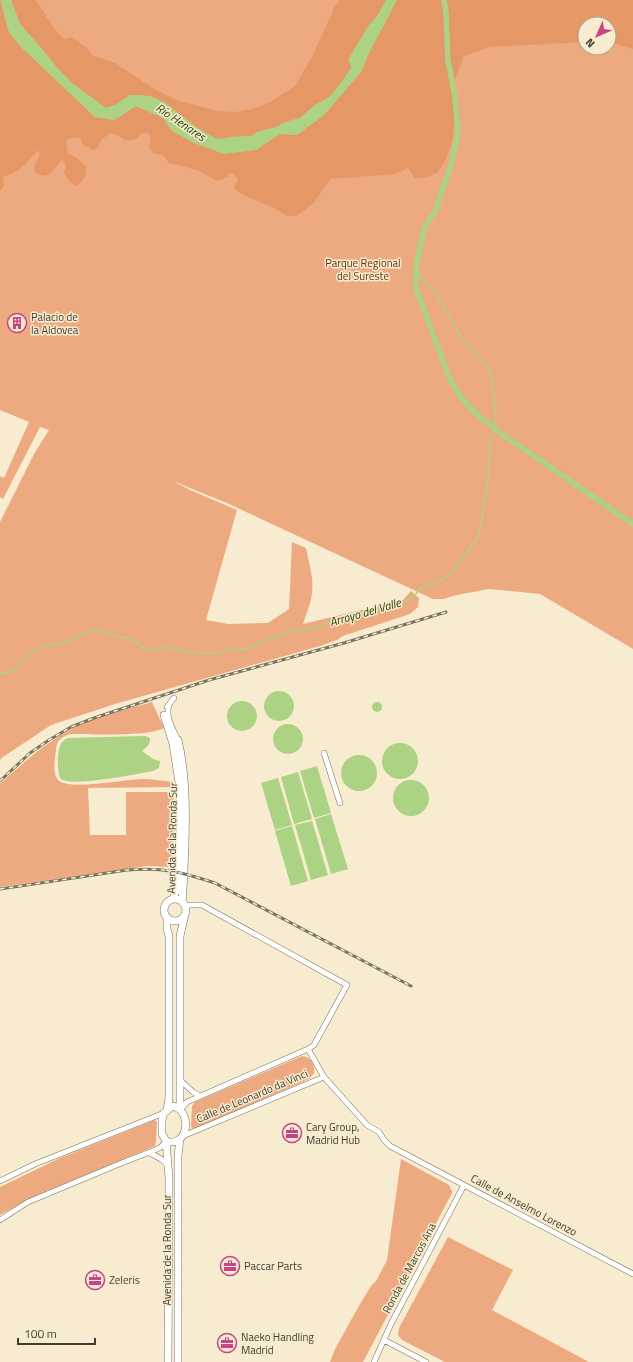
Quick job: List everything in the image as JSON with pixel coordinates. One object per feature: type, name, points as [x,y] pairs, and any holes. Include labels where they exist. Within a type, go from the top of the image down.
[{"type":"main road","name":"Avenida de la Ronda Sur","points":[[164,715],[173,744],[180,789],[177,889],[173,899]]},
{"type":"main road","name":"Avenida de la Ronda Sur","points":[[178,740],[185,789],[186,816],[184,904]]},
{"type":"main road","points":[[173,899],[180,900],[184,904],[186,914],[180,936],[180,1080],[181,1109],[186,1119],[182,1138],[171,1143],[166,1141],[162,1134],[162,1120],[169,1098],[170,996],[169,936],[164,910],[170,900],[173,899]]},
{"type":"main road","points":[[166,917],[178,921],[186,914]]},
{"type":"main road","points":[[165,1112],[172,1106],[181,1109]]},
{"type":"main road","name":"Avenida de la Ronda Sur","points":[[178,1362],[178,1156],[182,1138]]},
{"type":"main road","name":"Avenida de la Ronda Sur","points":[[166,1141],[169,1178],[168,1362]]},
{"type":"street","name":"Avenida de la Ronda Sur","points":[[164,715],[164,710],[174,698]]},
{"type":"street","name":"Avenida de la Ronda Sur","points":[[169,705],[167,710],[168,716],[178,740]]},
{"type":"street","points":[[324,753],[340,803]]},
{"type":"street","points":[[184,904],[202,905],[347,985],[314,1045],[308,1049]]},
{"type":"street","name":"Calle de Leonardo da Vinci","points":[[181,1109],[187,1102],[308,1049],[324,1077],[182,1138]]},
{"type":"street","name":"Calle de Anselmo Lorenzo","points":[[324,1077],[367,1125],[379,1132],[390,1146],[633,1274]]},
{"type":"street","name":"Calle de Leonardo da Vinci","points":[[180,1080],[193,1092],[200,1096]]},
{"type":"street","points":[[0,1181],[35,1164],[165,1112]]},
{"type":"street","points":[[0,1220],[34,1200],[124,1162],[150,1153],[161,1147],[166,1141]]},
{"type":"street","points":[[150,1153],[161,1158],[168,1165]]},
{"type":"street","name":"Ronda de Marcos Ana","points":[[374,1362],[391,1324],[464,1185]]},
{"type":"street","points":[[384,1340],[426,1362]]},
{"type":"green space","name":"Parque Regional del Sureste","points":[[0,0],[633,0],[633,649],[540,594],[489,589],[443,599],[433,599],[229,504],[173,481],[237,510],[206,620],[228,624],[268,623],[289,609],[292,542],[306,548],[312,577],[310,605],[303,624],[403,600],[411,591],[419,598],[418,607],[410,614],[343,636],[337,640],[320,646],[115,704],[51,725],[0,760],[0,522],[34,454],[49,430],[40,427],[3,499],[0,497],[0,476],[4,478],[29,422],[0,410]]},
{"type":"green space","points":[[152,702],[164,728],[146,733],[133,734],[68,735],[60,739],[57,744],[54,770],[58,780],[64,783],[73,784],[98,784],[135,779],[173,782],[174,787],[88,788],[90,835],[126,835],[126,792],[174,793],[172,867],[147,866],[0,887],[0,784],[44,747],[73,728],[102,716]]},
{"type":"green space","points":[[302,1056],[310,1059],[314,1067],[314,1073],[309,1079],[196,1129],[192,1128],[192,1106],[195,1102]]},
{"type":"green space","points":[[155,1120],[157,1122],[155,1146],[35,1196],[0,1215],[0,1187],[60,1158]]},
{"type":"green space","points":[[401,1159],[449,1185],[452,1193],[363,1362],[330,1362],[335,1349],[360,1304],[371,1286],[376,1281],[387,1260]]},
{"type":"green space","points":[[448,1237],[513,1270],[492,1310],[589,1362],[445,1362],[402,1340],[398,1335],[399,1328]]},
{"type":"shaded area","points":[[0,0],[9,32],[21,47],[95,117],[114,120],[136,106],[163,118],[172,131],[256,150],[280,134],[297,135],[324,115],[361,72],[369,53],[397,0],[633,0],[633,49],[617,44],[617,16],[577,16],[577,42],[489,47],[464,56],[454,82],[456,110],[452,143],[444,163],[437,173],[424,178],[415,178],[408,168],[395,174],[330,179],[314,203],[296,216],[287,216],[274,208],[245,196],[234,189],[238,179],[234,174],[229,173],[228,177],[217,181],[197,170],[169,163],[163,155],[153,153],[149,147],[151,138],[147,132],[140,134],[138,138],[129,141],[111,133],[102,139],[97,148],[93,150],[83,145],[80,138],[73,137],[66,141],[68,154],[76,157],[86,167],[84,178],[76,186],[69,181],[64,173],[66,165],[62,160],[50,174],[45,176],[36,173],[34,167],[40,155],[38,150],[23,166],[3,177],[4,186],[0,191]]},
{"type":"shaded area","points":[[11,0],[36,0],[53,27],[64,39],[71,37],[86,47],[92,55],[115,63],[153,88],[176,100],[218,111],[235,112],[253,109],[270,102],[295,86],[313,55],[335,6],[340,0],[386,0],[378,15],[369,25],[351,55],[349,60],[352,68],[329,97],[315,105],[300,118],[257,132],[251,136],[221,139],[215,138],[196,127],[164,102],[130,95],[115,105],[106,108],[72,83],[58,69],[20,24]]},
{"type":"water","name":"Río Henares","points":[[1,0],[11,0],[20,24],[58,69],[72,83],[106,108],[115,105],[130,95],[150,96],[164,102],[196,127],[215,138],[221,139],[251,136],[257,132],[300,118],[315,105],[329,97],[351,68],[349,60],[351,55],[369,25],[378,15],[386,0],[397,0],[369,53],[361,72],[324,115],[297,135],[280,134],[256,150],[224,154],[194,143],[172,131],[163,118],[136,106],[114,120],[95,117],[21,47],[9,32]]},
{"type":"water","points":[[279,691],[290,695],[294,706],[290,717],[279,721],[268,717],[264,706],[268,695]]},
{"type":"water","points":[[242,701],[253,705],[257,716],[253,727],[242,731],[231,727],[227,716],[231,705]]},
{"type":"water","points":[[375,702],[379,702],[381,703],[381,711],[375,712],[372,709],[372,705]]},
{"type":"water","points":[[288,724],[299,728],[303,739],[299,750],[288,754],[277,750],[273,739],[277,728]]},
{"type":"water","points":[[145,736],[150,738],[150,740],[148,746],[142,751],[153,759],[160,761],[159,768],[153,771],[78,782],[68,781],[61,779],[60,777],[58,753],[62,742],[68,738]]},
{"type":"water","points":[[404,743],[413,748],[417,754],[417,768],[413,774],[404,779],[396,779],[387,774],[383,768],[382,757],[387,748],[393,744]]},
{"type":"water","points":[[363,755],[372,760],[376,766],[376,780],[372,786],[363,791],[355,791],[346,786],[342,780],[341,769],[346,760],[352,756]]},
{"type":"water","points":[[317,766],[331,813],[314,818],[300,771]]},
{"type":"water","points":[[298,772],[312,819],[294,824],[281,777]]},
{"type":"water","points":[[278,778],[292,825],[275,830],[261,783]]},
{"type":"water","points":[[415,780],[424,785],[428,791],[428,805],[424,811],[415,816],[407,816],[398,811],[394,805],[393,794],[398,785],[404,781]]},
{"type":"water","points":[[331,814],[348,869],[331,874],[315,819]]},
{"type":"water","points":[[312,821],[328,875],[311,880],[295,825]]},
{"type":"water","points":[[292,826],[308,881],[291,886],[275,831]]},
{"type":"waterway","points":[[444,0],[448,60],[455,97],[458,133],[451,165],[436,210],[424,228],[416,267],[416,288],[452,383],[472,410],[492,426]]},
{"type":"waterway","name":"Arroyo del Valle","points":[[0,673],[16,670],[26,658],[42,646],[68,642],[79,635],[95,630],[130,639],[152,651],[167,647],[187,652],[207,653],[219,653],[232,649],[245,649],[290,632],[312,628],[381,608],[400,605],[414,596],[421,588],[444,579],[452,572],[477,539],[481,525],[489,472],[490,437],[495,425],[496,414],[492,380],[491,372],[461,337],[435,292],[425,282],[416,267]]},
{"type":"waterway","points":[[496,430],[633,524]]},
{"type":"railway","points":[[0,781],[30,753],[49,740],[71,727],[94,718],[209,680],[344,643],[446,612]]},
{"type":"railway","points":[[0,889],[127,870],[152,869],[182,873],[215,883],[411,986]]},
{"type":"place","name":"Palacio de la Aldovea","points":[[17,323]]},
{"type":"place","name":"Cary Group, Madrid Hub","points":[[292,1133]]},
{"type":"place","name":"Paccar Parts","points":[[230,1266]]},
{"type":"place","name":"Zeleris","points":[[95,1280]]},
{"type":"place","name":"Naeko Handling Madrid","points":[[227,1343]]}]
